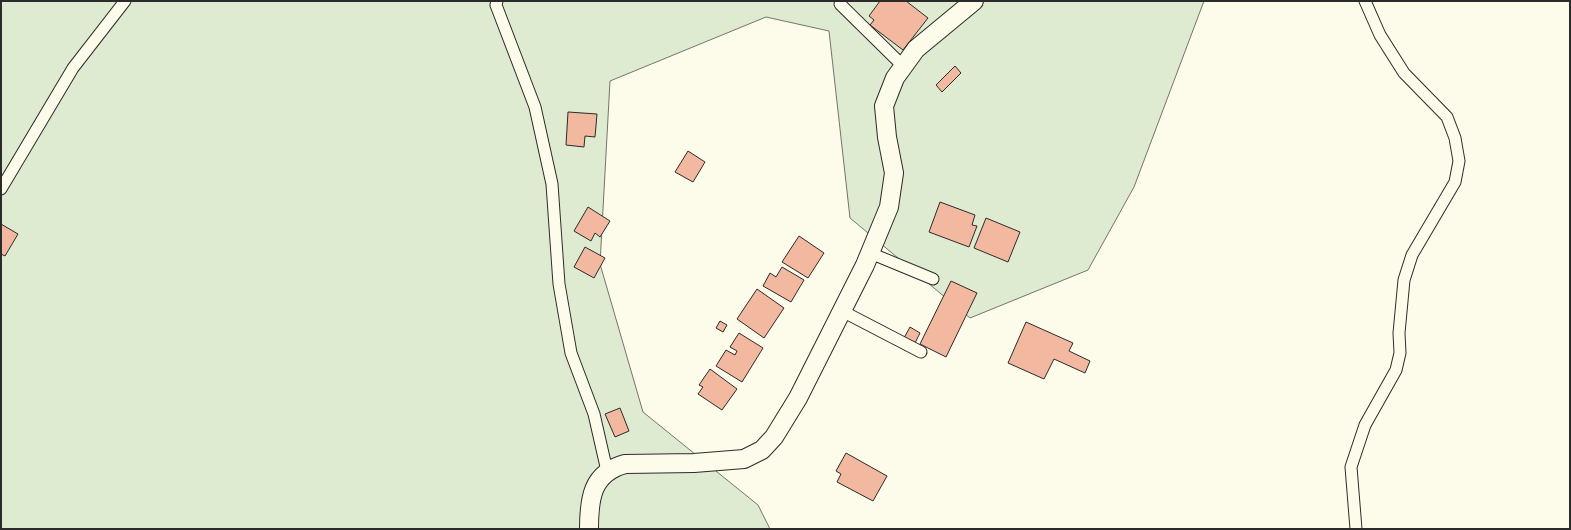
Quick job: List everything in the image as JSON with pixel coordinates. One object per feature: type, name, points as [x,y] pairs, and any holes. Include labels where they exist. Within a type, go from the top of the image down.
[{"type":"main road","points":[[589,529],[592,495],[595,486],[607,471],[625,464],[694,463],[744,459],[762,450],[774,437],[798,398],[842,311],[870,253],[889,207],[894,173],[887,138],[884,106],[895,78],[916,49],[974,1]]},
{"type":"street","points":[[1,189],[73,68],[125,1]]},
{"type":"street","points":[[496,1],[496,5],[535,107],[552,184],[559,284],[571,353],[594,414],[607,471]]},
{"type":"street","points":[[1356,529],[1351,466],[1365,425],[1396,370],[1400,354],[1399,333],[1404,280],[1412,255],[1455,182],[1459,161],[1456,138],[1447,117],[1404,73],[1380,34],[1364,1]]},
{"type":"street","points":[[840,4],[903,66]]},
{"type":"street","points":[[870,253],[933,278]]},
{"type":"street","points":[[842,311],[921,352]]},
{"type":"green space","points":[[1,1],[1204,1],[1134,187],[1088,270],[970,318],[850,218],[829,31],[766,17],[610,81],[600,264],[643,412],[758,505],[770,529],[1,529]]},
{"type":"building","points":[[880,1],[906,1],[928,18],[903,50],[870,25],[874,20],[869,16]]},
{"type":"building","points":[[955,66],[961,73],[942,92],[936,85]]},
{"type":"building","points":[[568,112],[597,114],[595,137],[585,136],[584,147],[566,145]]},
{"type":"building","points":[[688,151],[705,162],[693,182],[675,172]]},
{"type":"building","points":[[940,202],[975,215],[972,225],[977,226],[969,247],[929,232]]},
{"type":"building","points":[[588,207],[610,221],[600,237],[595,233],[591,241],[574,231]]},
{"type":"building","points":[[986,218],[1020,232],[1008,262],[974,248]]},
{"type":"building","points":[[1,224],[18,234],[5,256],[1,254]]},
{"type":"building","points":[[799,236],[824,253],[808,278],[782,262]]},
{"type":"building","points":[[585,247],[605,258],[594,278],[574,267]]},
{"type":"building","points":[[782,267],[804,280],[791,302],[763,286],[770,273],[776,277]]},
{"type":"building","points":[[951,281],[977,293],[946,357],[920,344]]},
{"type":"building","points":[[757,289],[784,308],[764,338],[737,319]]},
{"type":"building","points":[[720,321],[727,325],[723,332],[716,328]]},
{"type":"building","points":[[1026,322],[1073,343],[1069,351],[1090,361],[1085,373],[1054,359],[1044,379],[1008,363]]},
{"type":"building","points":[[910,327],[920,333],[915,343],[904,338]]},
{"type":"building","points":[[739,333],[763,348],[742,382],[716,366],[726,350],[735,355],[737,351],[730,347]]},
{"type":"building","points":[[710,369],[737,389],[722,410],[698,394],[703,387],[699,385]]},
{"type":"building","points":[[620,408],[629,431],[615,437],[605,414]]},
{"type":"building","points":[[846,453],[887,476],[873,501],[837,482],[841,474],[836,471]]}]
